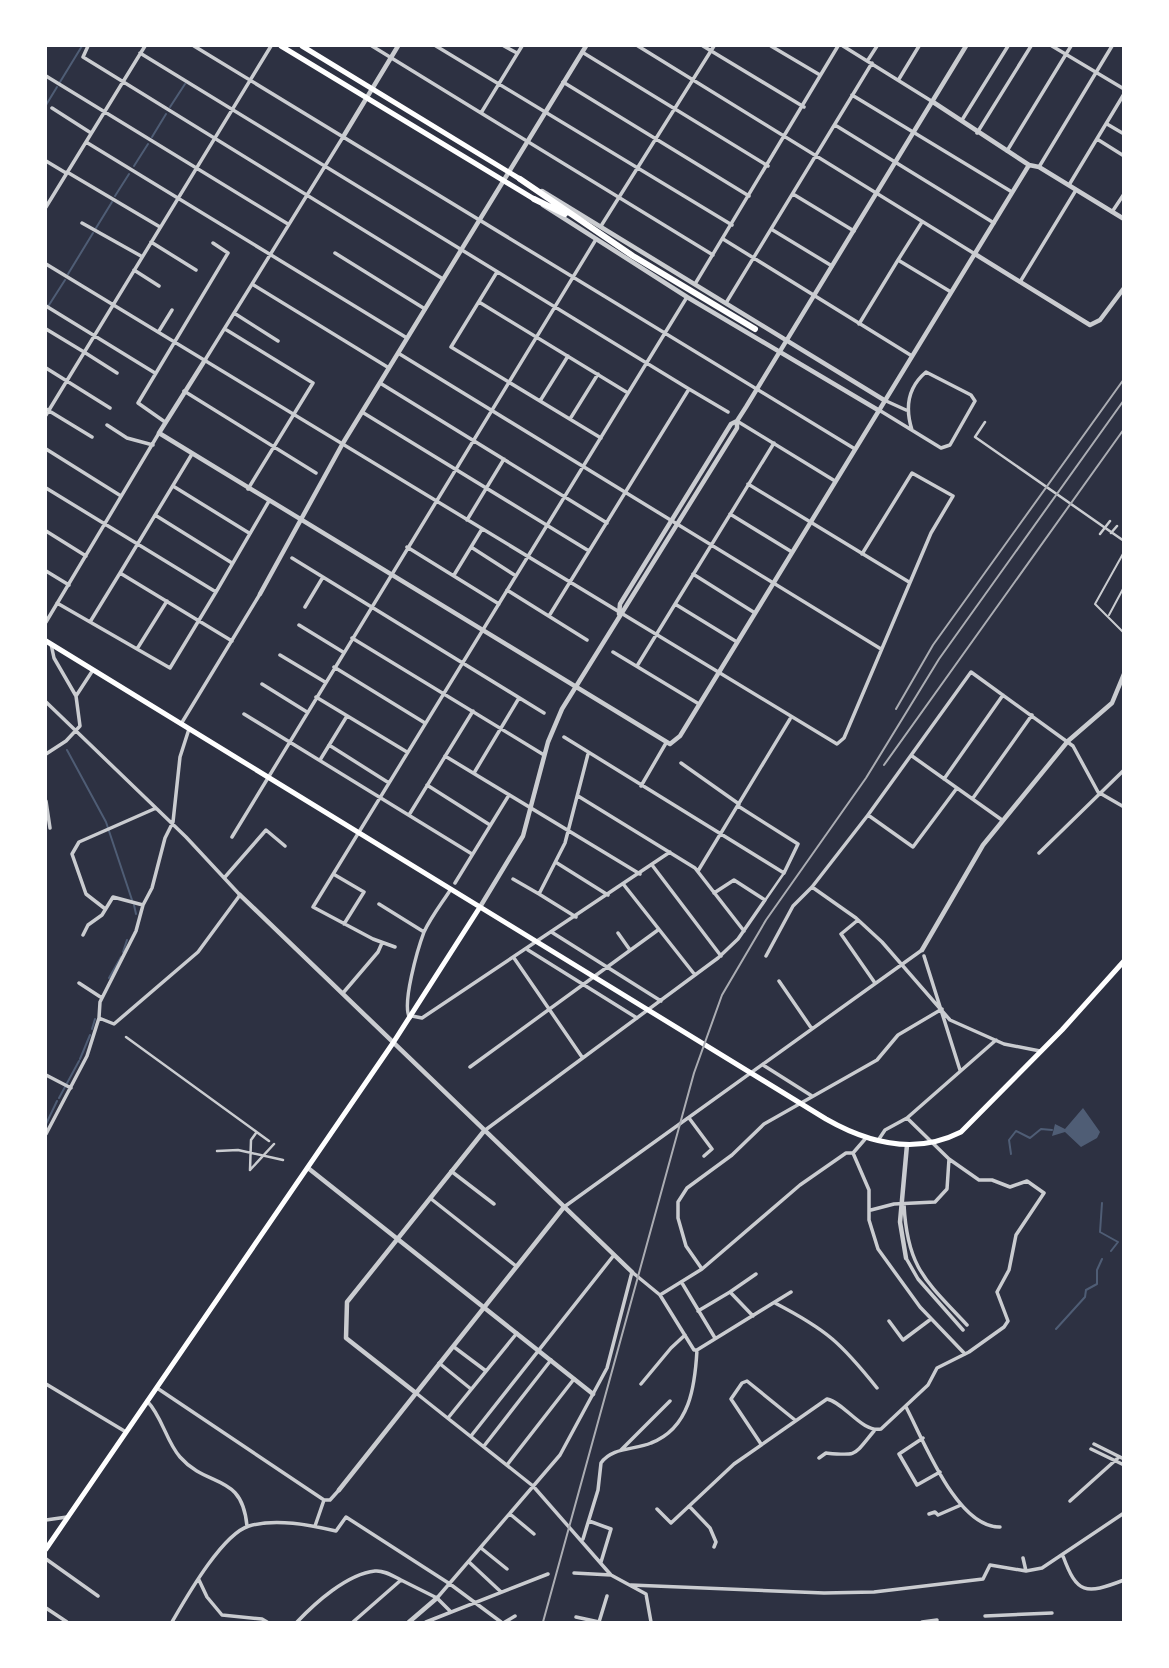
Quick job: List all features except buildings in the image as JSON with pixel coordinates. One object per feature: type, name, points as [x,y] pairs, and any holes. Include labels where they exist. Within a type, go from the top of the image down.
[{"type":"highway","points":[[520,179],[576,219],[755,329]]},
{"type":"highway","points":[[534,199],[576,219]]},
{"type":"main road","points":[[281,46],[534,199]]},
{"type":"main road","points":[[302,46],[520,179]]},
{"type":"main road","points":[[48,643],[826,1119],[866,1138],[906,1145],[933,1144],[961,1132],[1042,1051],[1124,961]]},
{"type":"main road","points":[[46,1549],[411,1017],[480,907]]},
{"type":"street","points":[[88,46],[83,57],[443,279]]},
{"type":"street","points":[[46,207],[47,200],[67,173],[145,46]]},
{"type":"street","points":[[194,46],[855,449]]},
{"type":"street","points":[[92,437],[46,412],[271,46]]},
{"type":"street","points":[[372,46],[713,255]]},
{"type":"street","points":[[46,622],[165,422],[398,46]]},
{"type":"street","points":[[436,46],[732,225]]},
{"type":"street","points":[[505,46],[517,53]]},
{"type":"street","points":[[481,113],[522,46]]},
{"type":"street","points":[[181,724],[302,522],[342,443],[586,46]]},
{"type":"street","points":[[638,46],[1090,325],[1100,320],[1124,288]]},
{"type":"street","points":[[703,46],[712,48],[804,107]]},
{"type":"street","points":[[771,46],[820,75]]},
{"type":"street","points":[[695,284],[804,107],[838,46]]},
{"type":"street","points":[[843,46],[899,79],[1029,165],[1039,167],[1124,219]]},
{"type":"street","points":[[726,303],[835,125],[877,46]]},
{"type":"street","points":[[899,79],[919,46]]},
{"type":"street","points":[[619,614],[620,604],[731,424],[737,421],[757,389],[966,46]]},
{"type":"street","points":[[961,122],[1008,46]]},
{"type":"street","points":[[977,132],[1031,46]]},
{"type":"street","points":[[1052,46],[1124,91],[1069,186]]},
{"type":"street","points":[[1007,151],[1071,46]]},
{"type":"street","points":[[1039,167],[1112,46]]},
{"type":"street","points":[[601,226],[712,48]]},
{"type":"street","points":[[582,52],[768,166]]},
{"type":"street","points":[[140,53],[728,412]]},
{"type":"street","points":[[46,76],[288,224]]},
{"type":"street","points":[[563,82],[749,196]]},
{"type":"street","points":[[852,95],[1012,192]]},
{"type":"street","points":[[52,108],[91,133]]},
{"type":"street","points":[[1107,124],[1124,134]]},
{"type":"street","points":[[835,125],[994,223]]},
{"type":"street","points":[[1097,139],[1124,156]]},
{"type":"street","points":[[86,142],[407,338]]},
{"type":"street","points":[[46,160],[160,227]]},
{"type":"street","points":[[641,786],[666,743],[677,739],[718,674],[1029,165]]},
{"type":"street","points":[[520,179],[884,400],[906,410]]},
{"type":"street","points":[[1020,282],[1076,190]]},
{"type":"street","points":[[793,194],[854,231]]},
{"type":"street","points":[[1112,212],[1124,194]]},
{"type":"street","points":[[534,199],[595,241],[940,448],[950,445],[975,401],[971,395],[926,372],[910,396],[906,410],[912,430]]},
{"type":"street","points":[[859,324],[922,222]]},
{"type":"street","points":[[82,223],[142,257]]},
{"type":"street","points":[[771,229],[832,266]]},
{"type":"street","points":[[723,239],[912,356]]},
{"type":"street","points":[[232,837],[595,241]]},
{"type":"street","points":[[151,242],[196,270]]},
{"type":"street","points":[[165,422],[138,402],[228,253],[213,243]]},
{"type":"street","points":[[335,253],[425,309]]},
{"type":"street","points":[[898,260],[951,292]]},
{"type":"street","points":[[46,264],[790,719],[836,744],[844,738],[909,582],[933,529],[953,496],[912,473],[862,554]]},
{"type":"street","points":[[134,270],[159,286]]},
{"type":"street","points":[[497,272],[451,347],[601,438]]},
{"type":"street","points":[[252,285],[388,368]]},
{"type":"street","points":[[395,947],[382,943],[313,907],[687,297]]},
{"type":"street","points":[[479,302],[628,393]]},
{"type":"street","points":[[46,306],[155,373]]},
{"type":"street","points":[[159,331],[172,310]]},
{"type":"street","points":[[234,313],[278,341]]},
{"type":"street","points":[[46,329],[117,373]]},
{"type":"street","points":[[225,329],[313,383],[248,489]]},
{"type":"street","points":[[398,352],[881,649]]},
{"type":"street","points":[[540,401],[568,356]]},
{"type":"street","points":[[46,368],[110,408]]},
{"type":"street","points":[[570,419],[598,374]]},
{"type":"street","points":[[380,383],[607,523]]},
{"type":"street","points":[[549,616],[689,390]]},
{"type":"street","points":[[184,391],[316,473]]},
{"type":"street","points":[[362,412],[589,551]]},
{"type":"street","points":[[737,421],[835,481]]},
{"type":"street","points":[[480,907],[518,845],[532,808],[544,755],[556,721],[619,614],[627,608],[737,428],[737,421]]},
{"type":"street","points":[[985,422],[975,437],[1111,534],[1124,540]]},
{"type":"street","points":[[107,425],[127,438],[153,444]]},
{"type":"street","points":[[159,433],[666,743]]},
{"type":"street","points":[[637,666],[774,443]]},
{"type":"street","points":[[46,449],[122,497]]},
{"type":"street","points":[[90,622],[192,454]]},
{"type":"street","points":[[467,520],[504,459]]},
{"type":"street","points":[[748,484],[909,582]]},
{"type":"street","points":[[173,486],[249,533]]},
{"type":"street","points":[[46,488],[216,592]]},
{"type":"street","points":[[57,603],[170,668],[269,501]]},
{"type":"street","points":[[730,514],[792,552]]},
{"type":"street","points":[[155,515],[232,563]]},
{"type":"street","points":[[1101,534],[1110,521]]},
{"type":"street","points":[[1111,534],[1117,526]]},
{"type":"street","points":[[454,576],[482,529]]},
{"type":"street","points":[[46,531],[86,556]]},
{"type":"street","points":[[407,547],[499,604]]},
{"type":"street","points":[[471,547],[516,576]]},
{"type":"street","points":[[292,558],[544,713]]},
{"type":"street","points":[[46,570],[69,584]]},
{"type":"street","points":[[120,573],[232,641]]},
{"type":"street","points":[[693,574],[755,612]]},
{"type":"street","points":[[305,607],[323,578]]},
{"type":"street","points":[[507,590],[587,640]]},
{"type":"street","points":[[137,649],[167,601]]},
{"type":"street","points":[[675,604],[737,642]]},
{"type":"street","points":[[299,625],[343,652]]},
{"type":"street","points":[[352,638],[544,755]]},
{"type":"street","points":[[46,754],[75,733],[79,726],[76,696],[48,643]]},
{"type":"street","points":[[612,652],[699,704]]},
{"type":"street","points":[[280,655],[325,682]]},
{"type":"street","points":[[334,667],[426,723]]},
{"type":"street","points":[[76,696],[93,670]]},
{"type":"street","points":[[766,956],[793,906],[812,887],[868,815],[971,672],[1068,741],[1076,750],[1098,792],[1124,807]]},
{"type":"street","points":[[156,1387],[324,1500],[330,1500],[565,1207],[811,1029],[923,953],[975,858],[1002,820],[1068,741],[1112,703],[1124,674]]},
{"type":"street","points":[[262,684],[307,712]]},
{"type":"street","points":[[944,779],[1003,695]]},
{"type":"street","points":[[316,697],[408,753]]},
{"type":"street","points":[[474,773],[519,698]]},
{"type":"street","points":[[46,702],[341,995],[632,1272],[660,1295],[697,1350],[697,1373],[682,1418],[651,1443],[620,1451]]},
{"type":"street","points":[[409,815],[473,711]]},
{"type":"street","points":[[244,714],[472,854]]},
{"type":"street","points":[[973,799],[1032,715]]},
{"type":"street","points":[[320,760],[347,716]]},
{"type":"street","points":[[698,871],[790,719]]},
{"type":"street","points":[[46,1134],[68,1086],[87,1056],[99,1018],[98,1008],[136,931],[142,905],[150,894],[171,825],[180,757],[189,729]]},
{"type":"street","points":[[564,737],[784,873]]},
{"type":"street","points":[[330,745],[389,783]]},
{"type":"street","points":[[539,894],[557,863],[569,830],[588,754]]},
{"type":"street","points":[[445,756],[640,874]]},
{"type":"street","points":[[912,756],[1002,820]]},
{"type":"street","points":[[611,1575],[583,1539],[533,1486],[347,1340],[345,1333],[349,1297],[484,1131],[721,956],[744,931],[784,873],[798,844],[681,763]]},
{"type":"street","points":[[1039,853],[1098,792],[1124,770]]},
{"type":"street","points":[[427,785],[490,825]]},
{"type":"street","points":[[868,815],[913,847],[957,788]]},
{"type":"street","points":[[455,883],[509,795]]},
{"type":"street","points":[[578,796],[698,871],[744,931]]},
{"type":"street","points":[[46,801],[50,828]]},
{"type":"street","points":[[104,908],[86,894],[72,856],[78,843],[153,809]]},
{"type":"street","points":[[225,877],[265,830],[285,846]]},
{"type":"street","points":[[451,889],[424,932],[405,1010],[411,1017],[422,1018],[528,950],[670,852]]},
{"type":"street","points":[[557,863],[609,895]]},
{"type":"street","points":[[652,865],[721,956]]},
{"type":"street","points":[[334,874],[364,892],[344,924]]},
{"type":"street","points":[[513,879],[576,917]]},
{"type":"street","points":[[714,893],[734,880],[765,900]]},
{"type":"street","points":[[624,885],[695,975]]},
{"type":"street","points":[[812,887],[858,920],[950,1020],[996,1040],[1042,1051]]},
{"type":"street","points":[[99,1018],[114,1024],[198,952],[240,895]]},
{"type":"street","points":[[83,935],[88,925],[102,915],[113,897],[142,905]]},
{"type":"street","points":[[379,904],[424,932]]},
{"type":"street","points":[[858,920],[841,934],[876,984]]},
{"type":"street","points":[[470,1067],[658,930]]},
{"type":"street","points":[[553,933],[661,1001]]},
{"type":"street","points":[[618,933],[630,950]]},
{"type":"street","points":[[341,995],[378,952],[382,943]]},
{"type":"street","points":[[528,950],[637,1018]]},
{"type":"street","points":[[923,953],[960,1070]]},
{"type":"street","points":[[514,958],[583,1058]]},
{"type":"street","points":[[779,981],[811,1029]]},
{"type":"street","points":[[79,983],[102,998]]},
{"type":"street","points":[[702,1269],[681,1231],[677,1211],[680,1199],[690,1185],[732,1155],[764,1124],[877,1060],[898,1035],[942,1009]]},
{"type":"street","points":[[126,1037],[269,1141]]},
{"type":"street","points":[[877,1141],[885,1130],[907,1118],[996,1040]]},
{"type":"street","points":[[762,1065],[812,1096]]},
{"type":"street","points":[[46,1075],[68,1086]]},
{"type":"street","points":[[689,1118],[712,1149],[704,1156]]},
{"type":"street","points":[[819,1458],[826,1453],[849,1456],[855,1453],[874,1430],[889,1423],[928,1385],[937,1368],[990,1339],[1008,1321],[998,1292],[1009,1270],[1016,1235],[1044,1193],[1027,1181],[1010,1187],[992,1180],[979,1180],[949,1159],[907,1118]]},
{"type":"street","points":[[256,1131],[251,1140],[250,1170],[274,1144]]},
{"type":"street","points":[[660,1295],[702,1269],[800,1185],[846,1153],[853,1153],[866,1138]]},
{"type":"street","points":[[906,1145],[904,1204],[907,1241],[916,1265],[967,1325]]},
{"type":"street","points":[[217,1151],[251,1153],[283,1160]]},
{"type":"street","points":[[853,1153],[869,1190],[869,1220],[878,1249],[930,1319],[965,1354]]},
{"type":"street","points":[[871,1210],[935,1202],[947,1189],[949,1159]]},
{"type":"street","points":[[308,1168],[593,1394]]},
{"type":"street","points":[[452,1171],[494,1203]]},
{"type":"street","points":[[430,1198],[516,1266]]},
{"type":"street","points":[[904,1204],[900,1222],[906,1258],[918,1279],[963,1330]]},
{"type":"street","points":[[471,1436],[614,1255]]},
{"type":"street","points":[[409,1622],[450,1584],[560,1455],[607,1368],[632,1272]]},
{"type":"street","points":[[698,1311],[756,1274]]},
{"type":"street","points":[[682,1283],[715,1339]]},
{"type":"street","points":[[730,1292],[753,1316]]},
{"type":"street","points":[[697,1350],[791,1292]]},
{"type":"street","points":[[775,1303],[821,1328],[843,1345],[877,1388]]},
{"type":"street","points":[[889,1321],[903,1340],[930,1319]]},
{"type":"street","points":[[448,1418],[517,1333]]},
{"type":"street","points":[[641,1384],[685,1335]]},
{"type":"street","points":[[453,1346],[486,1371]]},
{"type":"street","points":[[484,1446],[551,1360]]},
{"type":"street","points":[[439,1363],[471,1389]]},
{"type":"street","points":[[507,1465],[574,1379]]},
{"type":"street","points":[[761,1444],[731,1399],[742,1383],[747,1381],[795,1420]]},
{"type":"street","points":[[46,1384],[126,1432]]},
{"type":"street","points":[[657,1508],[671,1523],[761,1444],[827,1399],[840,1404],[874,1430]]},
{"type":"street","points":[[147,1401],[186,1464],[199,1475],[226,1482],[233,1489],[244,1509],[247,1526]]},
{"type":"street","points":[[583,1539],[598,1490],[601,1463],[620,1451],[670,1401]]},
{"type":"street","points":[[906,1407],[940,1472],[961,1505],[989,1528],[1000,1527]]},
{"type":"street","points":[[923,1438],[899,1454],[918,1485],[940,1472]]},
{"type":"street","points":[[1092,1446],[1119,1459],[1124,1465]]},
{"type":"street","points":[[1070,1501],[1119,1459]]},
{"type":"street","points":[[315,1526],[324,1500]]},
{"type":"street","points":[[929,1514],[935,1512],[938,1516],[961,1505]]},
{"type":"street","points":[[689,1506],[710,1528],[716,1542],[714,1547]]},
{"type":"street","points":[[510,1514],[534,1534]]},
{"type":"street","points":[[631,1585],[824,1593],[874,1592],[983,1579],[990,1565],[1026,1571],[1042,1568],[1124,1514]]},
{"type":"street","points":[[46,1520],[67,1517]]},
{"type":"street","points":[[172,1622],[228,1541],[247,1526],[315,1526],[336,1531],[346,1517],[450,1584],[474,1604],[503,1622],[515,1616]]},
{"type":"street","points":[[589,1521],[611,1529],[601,1562]]},
{"type":"street","points":[[481,1548],[507,1569]]},
{"type":"street","points":[[1063,1556],[1072,1581],[1080,1586],[1094,1588],[1124,1580]]},
{"type":"street","points":[[1023,1558],[1026,1571]]},
{"type":"street","points":[[46,1559],[99,1596]]},
{"type":"street","points":[[469,1562],[500,1591]]},
{"type":"street","points":[[298,1622],[321,1596],[373,1571],[383,1571],[437,1598],[451,1612]]},
{"type":"street","points":[[574,1573],[611,1575],[631,1585],[649,1598],[651,1622]]},
{"type":"street","points":[[426,1622],[548,1574]]},
{"type":"street","points":[[199,1580],[207,1597],[222,1615],[267,1622]]},
{"type":"street","points":[[353,1622],[401,1580]]},
{"type":"street","points":[[576,1617],[600,1622],[607,1596]]},
{"type":"street","points":[[46,1608],[67,1622]]},
{"type":"street","points":[[985,1616],[1052,1613]]},
{"type":"street","points":[[1017,1615],[1017,1622]]},
{"type":"street","points":[[922,1622],[937,1620]]},
{"type":"lane","points":[[1124,552],[1095,604],[1124,633]]},
{"type":"lane","points":[[1109,616],[1124,587]]},
{"type":"water","points":[[1083,1108],[1100,1132],[1097,1138],[1081,1147],[1065,1132],[1052,1136],[1055,1124],[1065,1129]]},
{"type":"waterway","points":[[60,82],[82,46]]},
{"type":"waterway","points":[[170,107],[185,84]]},
{"type":"waterway","points":[[46,105],[57,87]]},
{"type":"waterway","points":[[152,137],[166,114]]},
{"type":"waterway","points":[[134,166],[148,144]]},
{"type":"waterway","points":[[115,196],[129,174]]},
{"type":"waterway","points":[[96,228],[112,202]]},
{"type":"waterway","points":[[68,274],[93,233]]},
{"type":"waterway","points":[[49,305],[65,280]]},
{"type":"waterway","points":[[67,750],[106,822],[132,900]]},
{"type":"waterway","points":[[134,905],[136,914]]},
{"type":"waterway","points":[[123,952],[127,940]]},
{"type":"waterway","points":[[109,978],[121,957]]},
{"type":"waterway","points":[[92,1029],[95,1019]]},
{"type":"waterway","points":[[80,1059],[90,1035]]},
{"type":"waterway","points":[[59,1098],[79,1061]]},
{"type":"waterway","points":[[46,1124],[57,1101]]},
{"type":"waterway","points":[[1011,1154],[1009,1140],[1016,1131],[1030,1138],[1041,1129],[1052,1130]]},
{"type":"waterway","points":[[1102,1203],[1100,1232],[1118,1242],[1111,1251]]},
{"type":"waterway","points":[[1056,1329],[1085,1297],[1086,1290],[1097,1284],[1097,1270],[1102,1259]]},
{"type":"railway","points":[[896,709],[933,645],[1124,379]]},
{"type":"railway","points":[[543,1622],[694,1073],[722,995],[766,920],[866,778],[939,659],[1124,400]]},
{"type":"railway","points":[[884,765],[1124,429]]}]
